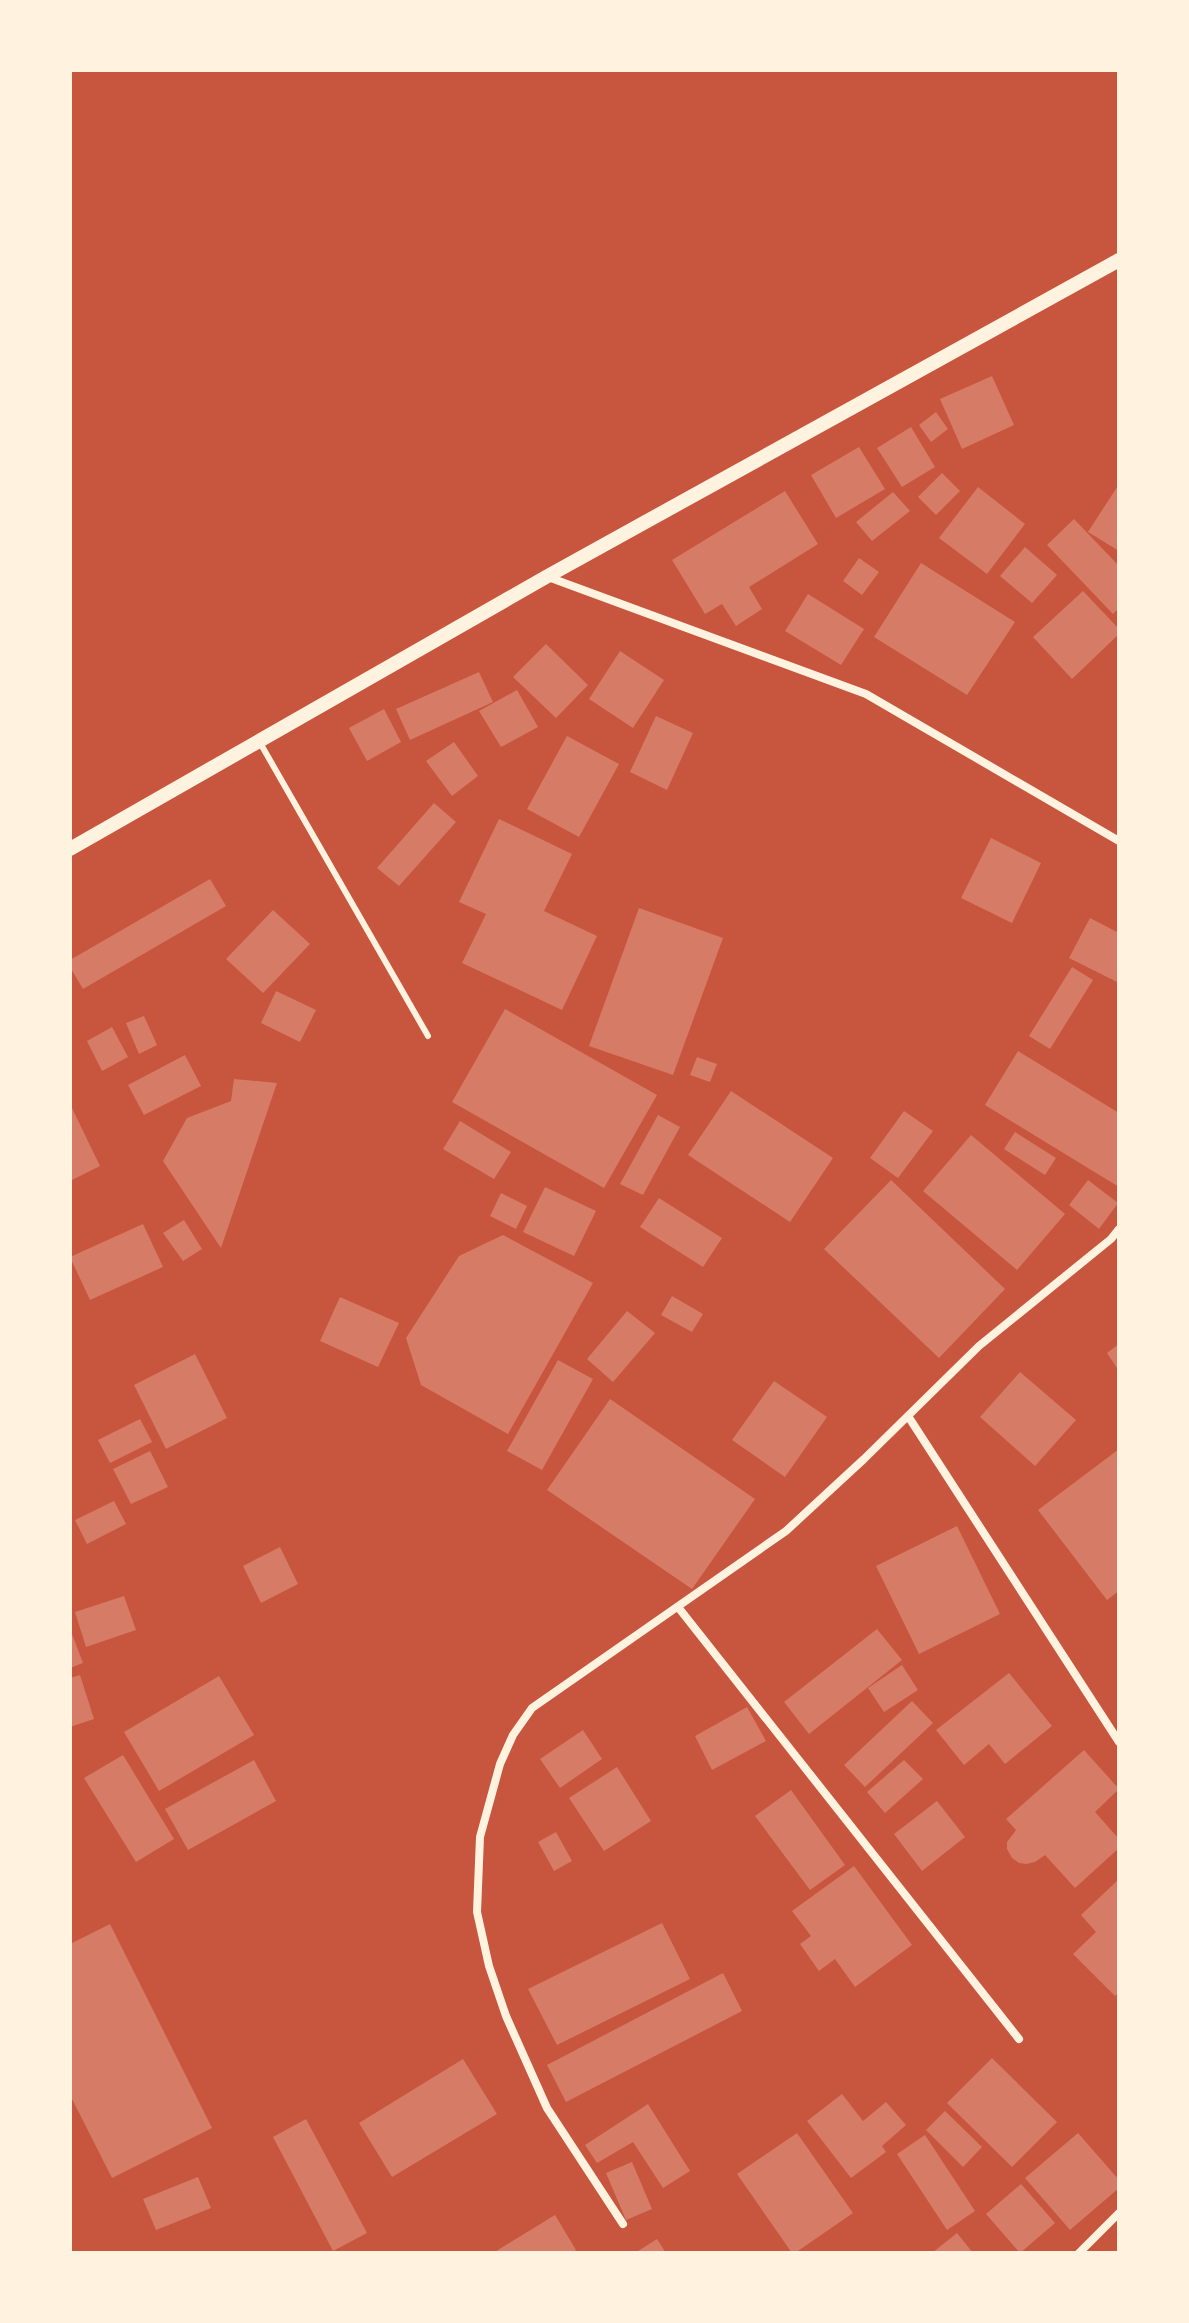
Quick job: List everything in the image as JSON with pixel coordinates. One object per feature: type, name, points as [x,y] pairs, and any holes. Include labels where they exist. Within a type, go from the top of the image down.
[{"type":"street","points":[[70,849],[546,577],[1119,260]]},
{"type":"street","points":[[546,577],[866,694],[1119,841]]},
{"type":"street","points":[[623,2224],[547,2108],[506,2016],[489,1966],[477,1912],[480,1837],[500,1764],[513,1735],[532,1708],[786,1531],[979,1346],[1111,1239],[1119,1229]]},
{"type":"street","points":[[908,1416],[1119,1742]]},
{"type":"street","points":[[678,1607],[1019,2039]]},
{"type":"street","points":[[1079,2253],[1119,2213]]},
{"type":"lane","points":[[259,741],[428,1036]]},
{"type":"building","points":[[992,376],[1014,425],[962,449],[940,399]]},
{"type":"building","points":[[936,412],[948,429],[931,442],[919,425]]},
{"type":"building","points":[[911,427],[935,467],[902,487],[877,448]]},
{"type":"building","points":[[859,447],[885,489],[836,518],[811,475]]},
{"type":"building","points":[[942,473],[960,491],[936,515],[918,497]]},
{"type":"building","points":[[1119,484],[1119,551],[1088,532]]},
{"type":"building","points":[[978,487],[1025,524],[987,574],[939,538]]},
{"type":"building","points":[[785,491],[818,544],[749,587],[762,609],[736,626],[722,604],[705,614],[672,560]]},
{"type":"building","points":[[893,492],[910,511],[872,541],[856,522]]},
{"type":"building","points":[[1074,519],[1119,566],[1119,608],[1113,614],[1047,545]]},
{"type":"building","points":[[1025,547],[1057,575],[1032,603],[1000,576]]},
{"type":"building","points":[[859,558],[879,572],[862,595],[843,581]]},
{"type":"building","points":[[921,563],[1015,622],[967,695],[874,637]]},
{"type":"building","points":[[1083,591],[1119,629],[1119,634],[1072,679],[1033,637]]},
{"type":"building","points":[[808,594],[864,629],[841,665],[785,631]]},
{"type":"building","points":[[546,644],[588,685],[556,718],[513,677]]},
{"type":"building","points":[[620,651],[664,680],[633,728],[589,699]]},
{"type":"building","points":[[479,672],[493,702],[410,740],[396,709]]},
{"type":"building","points":[[517,690],[538,727],[501,747],[479,711]]},
{"type":"building","points":[[384,709],[401,742],[367,761],[349,728]]},
{"type":"building","points":[[656,716],[693,733],[667,790],[630,772]]},
{"type":"building","points":[[567,736],[619,764],[579,837],[527,809]]},
{"type":"building","points":[[454,742],[478,776],[452,796],[426,761]]},
{"type":"building","points":[[434,803],[456,822],[399,886],[377,868]]},
{"type":"building","points":[[499,819],[572,854],[544,911],[597,936],[562,1010],[462,963],[486,914],[459,902]]},
{"type":"building","points":[[991,838],[1041,863],[1012,923],[961,898]]},
{"type":"building","points":[[210,879],[226,906],[83,989],[70,967],[70,960]]},
{"type":"building","points":[[639,908],[723,938],[673,1075],[589,1046]]},
{"type":"building","points":[[273,910],[310,944],[263,993],[226,959]]},
{"type":"building","points":[[1090,918],[1119,933],[1119,983],[1069,958]]},
{"type":"building","points":[[1072,967],[1093,980],[1050,1049],[1029,1036]]},
{"type":"building","points":[[276,991],[316,1010],[300,1042],[261,1023]]},
{"type":"building","points":[[505,1009],[657,1095],[604,1188],[452,1102]]},
{"type":"building","points":[[144,1016],[157,1045],[139,1054],[126,1023]]},
{"type":"building","points":[[112,1027],[128,1057],[102,1071],[87,1041]]},
{"type":"building","points":[[1018,1051],[1119,1113],[1119,1187],[985,1105]]},
{"type":"building","points":[[185,1055],[201,1086],[144,1115],[128,1085]]},
{"type":"building","points":[[697,1057],[717,1064],[710,1082],[690,1075]]},
{"type":"building","points":[[234,1079],[277,1083],[221,1248],[163,1161],[187,1118],[231,1101]]},
{"type":"building","points":[[731,1091],[833,1158],[790,1222],[688,1155]]},
{"type":"building","points":[[70,1104],[100,1166],[70,1181]]},
{"type":"building","points":[[904,1111],[933,1131],[898,1178],[870,1158]]},
{"type":"building","points":[[658,1115],[680,1127],[643,1195],[620,1184]]},
{"type":"building","points":[[460,1121],[511,1152],[494,1179],[443,1149]]},
{"type":"building","points":[[1015,1132],[1056,1158],[1045,1175],[1004,1149]]},
{"type":"building","points":[[971,1135],[1065,1214],[1017,1270],[923,1191]]},
{"type":"building","points":[[891,1180],[1005,1289],[939,1358],[824,1249]]},
{"type":"building","points":[[1088,1180],[1118,1203],[1099,1229],[1069,1205]]},
{"type":"building","points":[[545,1187],[596,1211],[574,1256],[523,1232]]},
{"type":"building","points":[[501,1193],[527,1206],[516,1229],[490,1216]]},
{"type":"building","points":[[659,1198],[722,1238],[703,1267],[640,1227]]},
{"type":"building","points":[[184,1220],[202,1249],[183,1261],[163,1233]]},
{"type":"building","points":[[143,1224],[163,1267],[90,1300],[70,1257]]},
{"type":"building","points":[[503,1235],[593,1283],[508,1434],[421,1385],[406,1338],[459,1256]]},
{"type":"building","points":[[672,1296],[703,1314],[692,1332],[661,1315]]},
{"type":"building","points":[[340,1297],[399,1323],[378,1367],[320,1341]]},
{"type":"building","points":[[627,1311],[655,1333],[613,1382],[587,1359]]},
{"type":"building","points":[[1119,1344],[1119,1371],[1107,1353]]},
{"type":"building","points":[[195,1354],[227,1418],[166,1449],[134,1385]]},
{"type":"building","points":[[558,1360],[593,1379],[542,1470],[507,1451]]},
{"type":"building","points":[[1020,1372],[1076,1420],[1035,1466],[980,1417]]},
{"type":"building","points":[[774,1381],[827,1417],[785,1477],[732,1440]]},
{"type":"building","points":[[610,1399],[755,1499],[692,1589],[547,1490]]},
{"type":"building","points":[[140,1419],[152,1442],[110,1463],[98,1440]]},
{"type":"building","points":[[1119,1449],[1119,1591],[1107,1600],[1038,1510]]},
{"type":"building","points":[[150,1451],[168,1487],[131,1504],[113,1469]]},
{"type":"building","points":[[114,1501],[126,1524],[87,1544],[75,1520]]},
{"type":"building","points":[[957,1526],[1000,1614],[919,1654],[876,1566]]},
{"type":"building","points":[[280,1547],[298,1584],[261,1603],[243,1566]]},
{"type":"building","points":[[124,1596],[136,1630],[86,1647],[75,1612]]},
{"type":"building","points":[[70,1629],[83,1663],[70,1668]]},
{"type":"building","points":[[877,1629],[902,1660],[809,1734],[784,1702]]},
{"type":"building","points":[[902,1665],[918,1690],[884,1712],[868,1688]]},
{"type":"building","points":[[1009,1673],[1052,1726],[1005,1764],[989,1744],[964,1765],[936,1730]]},
{"type":"building","points":[[80,1675],[94,1719],[70,1727],[70,1678]]},
{"type":"building","points":[[219,1676],[254,1735],[159,1791],[124,1732]]},
{"type":"building","points":[[912,1701],[933,1723],[865,1787],[844,1765]]},
{"type":"building","points":[[747,1707],[766,1741],[712,1770],[695,1736]]},
{"type":"building","points":[[583,1730],[602,1759],[560,1788],[540,1759]]},
{"type":"building","points":[[1084,1750],[1119,1789],[1095,1812],[1119,1839],[1119,1848],[1075,1888],[1045,1855],[1026,1864],[1012,1858],[1007,1842],[1016,1830],[1006,1819]]},
{"type":"building","points":[[123,1755],[174,1839],[136,1862],[84,1778]]},
{"type":"building","points":[[254,1760],[276,1801],[188,1850],[165,1809]]},
{"type":"building","points":[[904,1760],[923,1779],[885,1813],[867,1792]]},
{"type":"building","points":[[617,1767],[651,1821],[604,1851],[569,1798]]},
{"type":"building","points":[[791,1790],[845,1865],[810,1890],[755,1816]]},
{"type":"building","points":[[937,1801],[965,1837],[922,1871],[894,1834]]},
{"type":"building","points":[[556,1832],[572,1861],[554,1871],[538,1842]]},
{"type":"building","points":[[854,1866],[912,1945],[855,1987],[835,1959],[819,1971],[800,1944],[811,1936],[792,1911]]},
{"type":"building","points":[[1119,1879],[1119,1992],[1115,1996],[1073,1954],[1096,1932],[1081,1915]]},
{"type":"building","points":[[662,1923],[690,1979],[557,2045],[528,1989]]},
{"type":"building","points":[[110,1924],[212,2128],[112,2178],[70,2095],[70,1944]]},
{"type":"building","points":[[723,1973],[742,2011],[566,2102],[547,2065]]},
{"type":"building","points":[[992,2058],[1057,2122],[1012,2167],[947,2103]]},
{"type":"building","points":[[463,2059],[497,2114],[392,2177],[359,2123]]},
{"type":"building","points":[[842,2094],[863,2121],[886,2102],[906,2125],[882,2146],[886,2152],[851,2178],[807,2121]]},
{"type":"building","points":[[648,2104],[690,2171],[663,2188],[633,2142],[597,2163],[585,2145]]},
{"type":"building","points":[[945,2111],[982,2147],[963,2167],[926,2130]]},
{"type":"building","points":[[306,2119],[367,2233],[333,2251],[273,2137]]},
{"type":"building","points":[[797,2133],[853,2213],[792,2253],[737,2174]]},
{"type":"building","points":[[1078,2133],[1119,2180],[1119,2188],[1070,2230],[1025,2178]]},
{"type":"building","points":[[925,2135],[975,2211],[947,2230],[897,2154]]},
{"type":"building","points":[[632,2162],[652,2209],[626,2220],[606,2173]]},
{"type":"building","points":[[198,2177],[211,2208],[156,2230],[143,2199]]},
{"type":"building","points":[[1021,2184],[1055,2223],[1020,2253],[986,2214]]},
{"type":"building","points":[[555,2215],[576,2250],[572,2253],[493,2253]]},
{"type":"building","points":[[957,2233],[973,2253],[932,2253]]},
{"type":"building","points":[[657,2239],[666,2253],[635,2253]]}]
